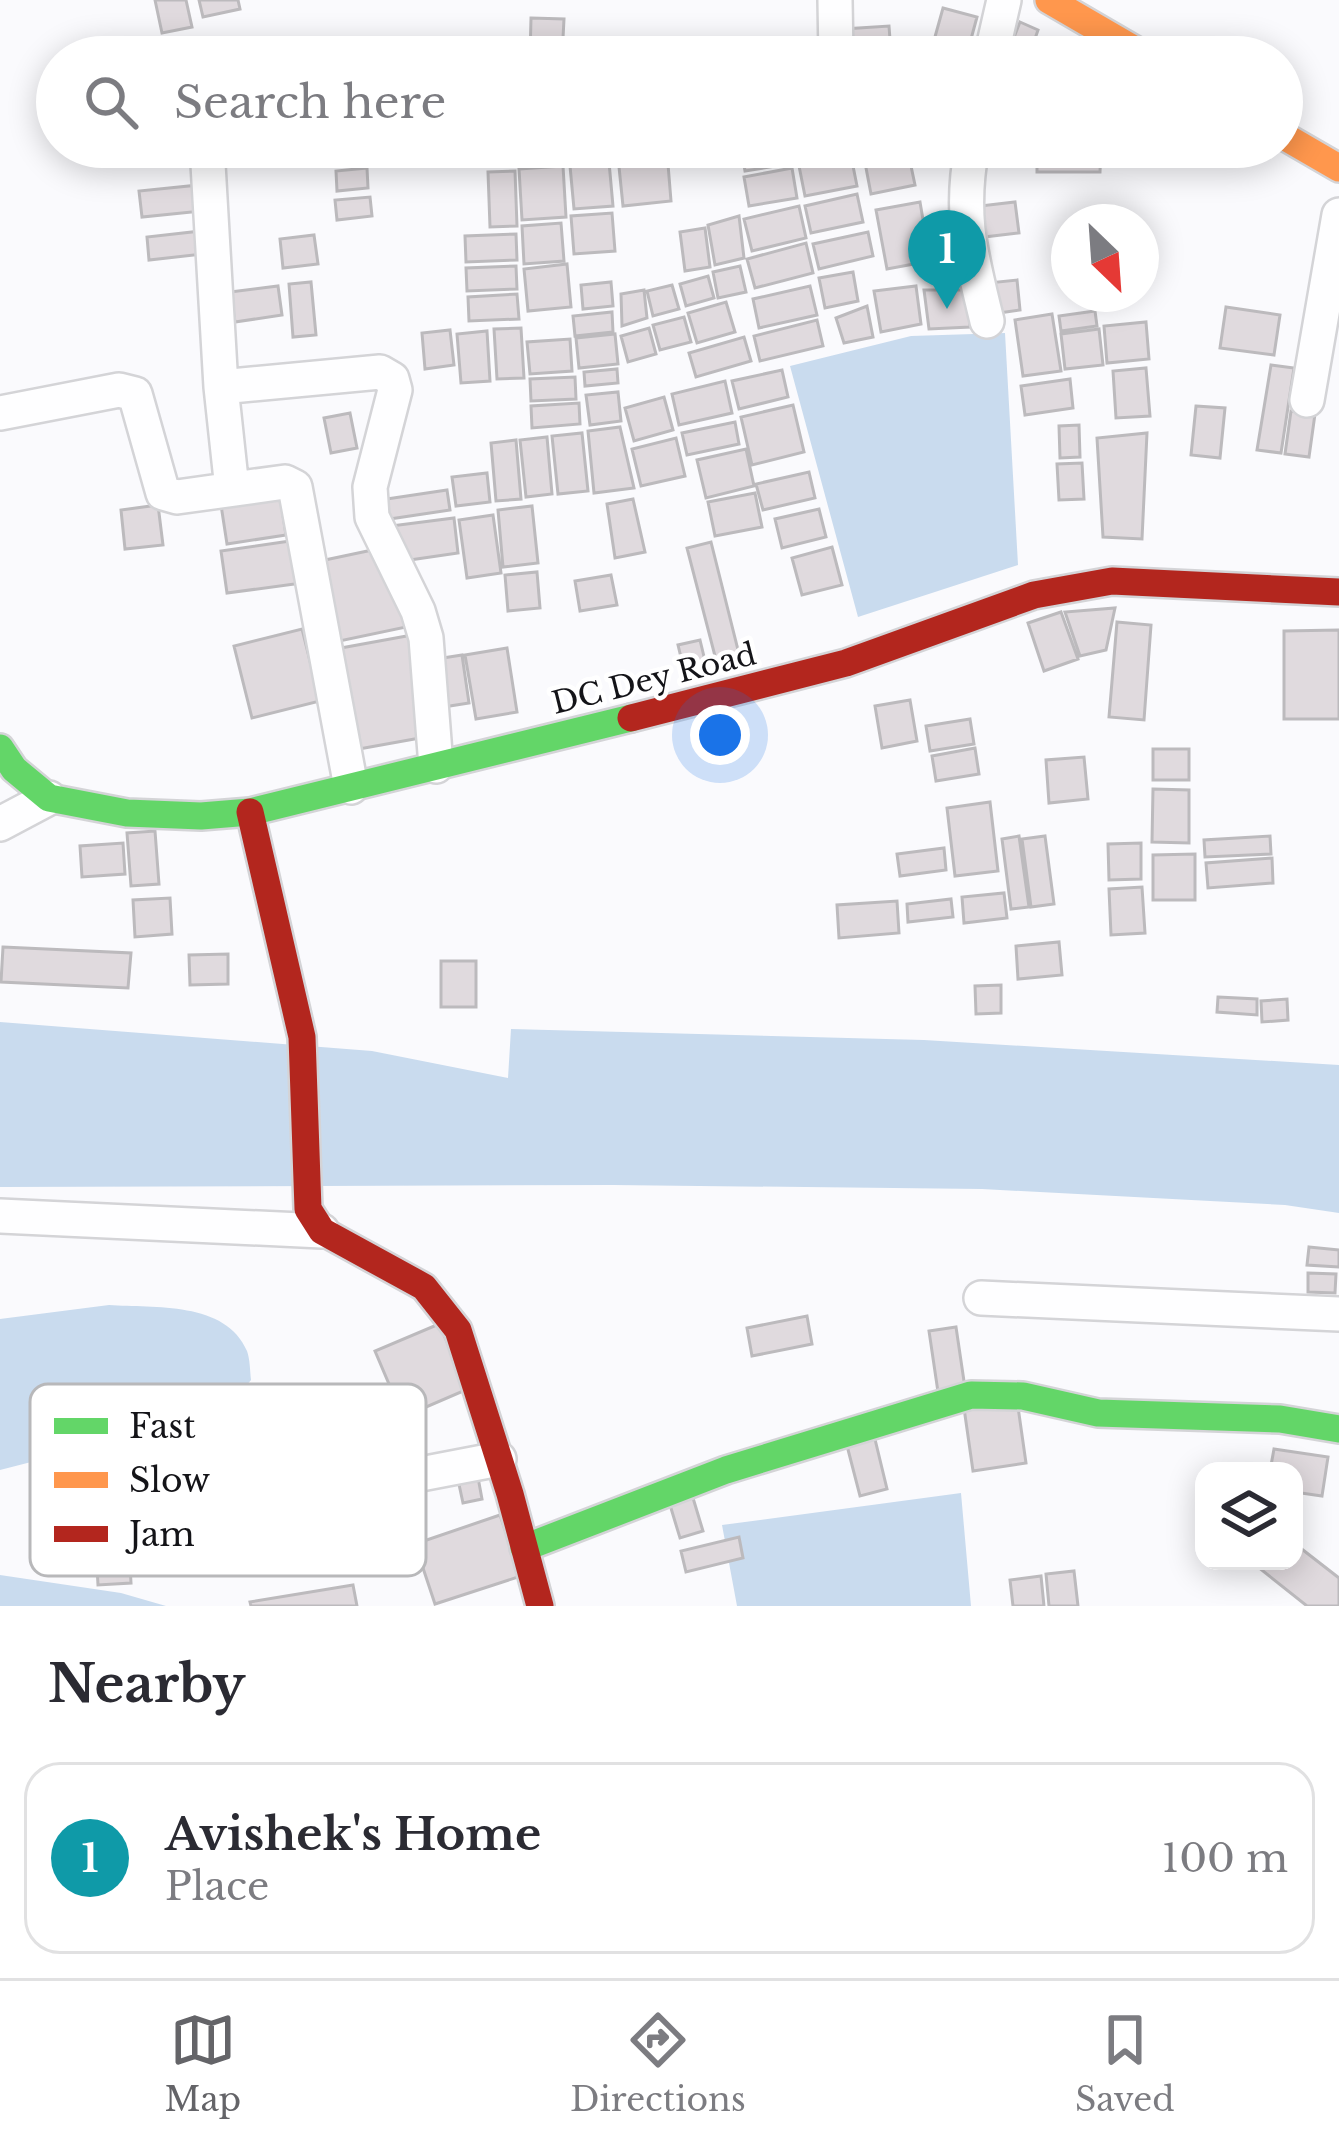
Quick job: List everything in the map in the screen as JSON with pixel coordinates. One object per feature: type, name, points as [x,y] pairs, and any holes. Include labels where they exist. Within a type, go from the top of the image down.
[{"type":"street","points":[[835,0],[836,36]]},
{"type":"street","points":[[996,36],[1004,0]]},
{"type":"street","points":[[1049,0],[1111,36]]},
{"type":"street","points":[[1303,147],[1339,168]]},
{"type":"street","points":[[208,168],[232,489]]},
{"type":"street","points":[[968,168],[965,225],[987,321]]},
{"type":"street","points":[[1307,400],[1339,215]]},
{"type":"street","points":[[221,387],[380,372],[392,379],[395,390],[370,487],[372,517],[418,611],[426,638],[436,766]]},
{"type":"street","points":[[0,413],[119,390],[135,394],[163,493],[177,496],[285,482],[295,487],[351,787]]},
{"type":"street","name":"DC Dey Road","points":[[49,798],[127,813],[201,816],[250,812],[825,669],[1034,595],[1112,581],[1339,592]]},
{"type":"street","points":[[0,748],[14,769],[49,798],[0,824]]},
{"type":"street","points":[[250,812],[302,1037],[315,1220]]},
{"type":"street","points":[[0,1216],[315,1220],[424,1287],[458,1330],[500,1459],[539,1606]]},
{"type":"street","points":[[981,1298],[1339,1314]]},
{"type":"street","points":[[524,1548],[726,1470],[971,1395],[1032,1395],[1096,1413],[1277,1420],[1339,1429]]},
{"type":"street","points":[[426,1473],[500,1459]]},
{"type":"water","points":[[1005,333],[1018,565],[858,617],[790,366],[911,336]]},
{"type":"water","points":[[0,1022],[372,1051],[508,1078],[511,1029],[924,1040],[1339,1065],[1339,1213],[1285,1205],[982,1189],[0,1187]]},
{"type":"water","points":[[109,1305],[187,1310],[223,1323],[237,1335],[247,1351],[251,1380],[248,1384],[30,1384],[30,1462],[0,1470],[0,1319]]},
{"type":"water","points":[[961,1493],[971,1606],[737,1606],[722,1525]]},
{"type":"water","points":[[0,1575],[121,1593],[166,1606],[0,1606]]},
{"type":"building","points":[[155,0],[186,0],[192,27],[162,33]]},
{"type":"building","points":[[199,0],[238,0],[240,9],[203,17]]},
{"type":"building","points":[[943,8],[977,17],[972,36],[935,36]]},
{"type":"building","points":[[531,18],[564,19],[563,36],[531,36]]},
{"type":"building","points":[[1020,22],[1038,30],[1036,36],[1014,36]]},
{"type":"building","points":[[889,26],[890,36],[845,36],[844,29]]},
{"type":"building","points":[[367,168],[368,188],[337,191],[336,171]]},
{"type":"building","points":[[563,168],[566,217],[522,220],[519,169]]},
{"type":"building","points":[[570,168],[610,168],[613,206],[574,209]]},
{"type":"building","points":[[619,168],[668,168],[671,201],[623,206]]},
{"type":"building","points":[[792,168],[797,198],[749,206],[744,177]]},
{"type":"building","points":[[799,168],[853,168],[857,186],[805,196]]},
{"type":"building","points":[[866,168],[911,168],[915,185],[871,194]]},
{"type":"building","points":[[1037,168],[1100,168],[1100,172],[1037,172]]},
{"type":"building","points":[[515,171],[517,226],[490,227],[488,172]]},
{"type":"building","points":[[199,185],[202,211],[142,217],[139,191]]},
{"type":"building","points":[[857,194],[863,222],[811,233],[805,206]]},
{"type":"building","points":[[370,197],[372,216],[337,220],[335,200]]},
{"type":"building","points":[[920,202],[930,261],[887,269],[876,210]]},
{"type":"building","points":[[1015,202],[1019,233],[984,237],[980,206]]},
{"type":"building","points":[[799,206],[806,238],[752,251],[744,219]]},
{"type":"building","points":[[612,213],[615,251],[574,254],[571,216]]},
{"type":"building","points":[[739,216],[744,258],[715,265],[708,225]]},
{"type":"building","points":[[561,223],[564,261],[524,264],[522,226]]},
{"type":"building","points":[[705,228],[710,267],[685,271],[680,232]]},
{"type":"building","points":[[201,231],[203,254],[149,260],[147,237]]},
{"type":"building","points":[[868,232],[873,256],[819,269],[813,244]]},
{"type":"building","points":[[516,234],[517,260],[466,262],[465,236]]},
{"type":"building","points":[[314,235],[318,264],[283,268],[280,239]]},
{"type":"building","points":[[806,243],[813,273],[755,288],[747,259]]},
{"type":"building","points":[[567,264],[571,307],[528,311],[524,269]]},
{"type":"building","points":[[516,266],[517,289],[467,291],[466,268]]},
{"type":"building","points":[[740,266],[746,292],[718,298],[713,272]]},
{"type":"building","points":[[853,272],[858,301],[825,308],[819,278]]},
{"type":"building","points":[[708,276],[714,298],[686,306],[680,284]]},
{"type":"building","points":[[1017,280],[1020,310],[992,314],[988,283]]},
{"type":"building","points":[[311,282],[316,335],[293,337],[289,284]]},
{"type":"building","points":[[611,282],[613,306],[583,309],[581,285]]},
{"type":"building","points":[[672,285],[679,309],[653,316],[647,291]]},
{"type":"building","points":[[278,286],[282,315],[235,322],[230,292]]},
{"type":"building","points":[[810,286],[817,315],[759,328],[753,299]]},
{"type":"building","points":[[916,286],[921,324],[881,332],[874,291]]},
{"type":"building","points":[[644,290],[647,318],[622,326],[621,294]]},
{"type":"building","points":[[924,290],[967,290],[970,327],[929,329]]},
{"type":"building","points":[[517,294],[519,319],[469,321],[468,297]]},
{"type":"building","points":[[726,302],[735,332],[697,343],[688,313]]},
{"type":"building","points":[[867,306],[873,337],[844,343],[836,318]]},
{"type":"building","points":[[1226,307],[1280,315],[1274,355],[1220,348]]},
{"type":"building","points":[[612,312],[613,332],[575,336],[573,316]]},
{"type":"building","points":[[1095,312],[1097,326],[1061,331],[1059,316]]},
{"type":"building","points":[[1052,314],[1061,371],[1023,376],[1015,320]]},
{"type":"building","points":[[684,317],[691,342],[660,350],[653,325]]},
{"type":"building","points":[[817,320],[823,346],[760,361],[754,336]]},
{"type":"building","points":[[1146,322],[1149,359],[1107,363],[1104,326]]},
{"type":"building","points":[[521,328],[524,378],[497,379],[494,329]]},
{"type":"building","points":[[649,328],[656,354],[628,362],[621,336]]},
{"type":"building","points":[[1099,329],[1103,365],[1065,369],[1061,334]]},
{"type":"building","points":[[450,330],[454,365],[425,369],[422,333]]},
{"type":"building","points":[[487,331],[490,381],[461,383],[457,334]]},
{"type":"building","points":[[615,334],[618,364],[579,368],[576,338]]},
{"type":"building","points":[[744,337],[751,361],[696,377],[689,353]]},
{"type":"building","points":[[570,339],[572,371],[530,374],[527,342]]},
{"type":"building","points":[[1271,365],[1294,368],[1281,453],[1257,450]]},
{"type":"building","points":[[1146,368],[1150,416],[1116,418],[1113,371]]},
{"type":"building","points":[[617,369],[618,383],[585,386],[584,372]]},
{"type":"building","points":[[782,370],[788,397],[739,409],[732,381]]},
{"type":"building","points":[[575,377],[576,399],[531,401],[530,379]]},
{"type":"building","points":[[1070,379],[1073,408],[1025,415],[1021,386]]},
{"type":"building","points":[[725,381],[732,413],[679,425],[672,394]]},
{"type":"building","points":[[618,392],[621,421],[590,425],[586,395]]},
{"type":"building","points":[[664,397],[673,430],[634,441],[625,408]]},
{"type":"building","points":[[579,403],[580,424],[532,428],[531,406]]},
{"type":"building","points":[[793,405],[804,452],[752,465],[741,417]]},
{"type":"building","points":[[1196,406],[1225,408],[1220,458],[1191,455]]},
{"type":"building","points":[[1291,411],[1315,414],[1309,457],[1285,454]]},
{"type":"building","points":[[350,413],[357,448],[331,453],[324,418]]},
{"type":"building","points":[[735,422],[739,444],[687,455],[682,433]]},
{"type":"building","points":[[1079,425],[1080,457],[1060,458],[1059,426]]},
{"type":"building","points":[[620,427],[634,488],[594,493],[588,431]]},
{"type":"building","points":[[582,433],[588,491],[558,494],[552,436]]},
{"type":"building","points":[[1147,433],[1142,539],[1103,537],[1097,438]]},
{"type":"building","points":[[547,437],[552,494],[526,497],[520,440]]},
{"type":"building","points":[[676,438],[685,476],[641,486],[632,449]]},
{"type":"building","points":[[516,440],[521,499],[496,501],[491,443]]},
{"type":"building","points":[[746,449],[754,486],[706,498],[697,460]]},
{"type":"building","points":[[1082,463],[1084,499],[1059,500],[1057,464]]},
{"type":"building","points":[[809,472],[815,498],[763,510],[756,484]]},
{"type":"building","points":[[487,473],[490,502],[456,506],[452,477]]},
{"type":"building","points":[[447,490],[450,510],[383,520],[380,500]]},
{"type":"building","points":[[755,493],[762,527],[715,536],[708,502]]},
{"type":"building","points":[[280,495],[286,535],[227,544],[221,505]]},
{"type":"building","points":[[633,499],[645,552],[615,558],[607,504]]},
{"type":"building","points":[[158,505],[163,545],[125,549],[121,510]]},
{"type":"building","points":[[532,506],[538,563],[503,567],[498,510]]},
{"type":"building","points":[[819,509],[826,537],[782,548],[775,519]]},
{"type":"building","points":[[493,515],[501,573],[467,578],[459,520]]},
{"type":"building","points":[[454,518],[458,553],[396,562],[391,526]]},
{"type":"building","points":[[297,540],[302,583],[227,593],[221,551]]},
{"type":"building","points":[[711,542],[739,654],[716,660],[687,548]]},
{"type":"building","points":[[832,547],[842,585],[802,595],[792,558]]},
{"type":"building","points":[[377,549],[411,626],[330,643],[325,560]]},
{"type":"building","points":[[537,572],[540,608],[508,611],[505,575]]},
{"type":"building","points":[[611,575],[617,605],[580,611],[575,581]]},
{"type":"building","points":[[1115,608],[1106,650],[1080,656],[1065,612]]},
{"type":"building","points":[[1061,612],[1078,659],[1044,671],[1028,623]]},
{"type":"building","points":[[1117,622],[1151,625],[1144,720],[1109,717]]},
{"type":"building","points":[[302,629],[320,701],[252,718],[234,646]]},
{"type":"building","points":[[1339,630],[1339,719],[1284,719],[1284,631]]},
{"type":"building","points":[[412,635],[431,736],[359,749],[341,648]]},
{"type":"building","points":[[700,640],[707,669],[685,674],[678,645]]},
{"type":"building","points":[[507,648],[517,712],[476,719],[465,655]]},
{"type":"building","points":[[462,655],[469,703],[437,708],[430,660]]},
{"type":"building","points":[[910,700],[917,741],[882,748],[875,706]]},
{"type":"building","points":[[970,719],[974,744],[930,751],[926,726]]},
{"type":"building","points":[[975,748],[979,774],[936,781],[932,756]]},
{"type":"building","points":[[1153,749],[1189,749],[1189,780],[1153,780]]},
{"type":"building","points":[[1084,757],[1088,799],[1049,803],[1046,760]]},
{"type":"building","points":[[1153,789],[1189,790],[1189,843],[1152,842]]},
{"type":"building","points":[[990,802],[998,871],[955,876],[947,808]]},
{"type":"building","points":[[155,831],[159,884],[131,886],[127,833]]},
{"type":"building","points":[[1019,836],[1029,907],[1011,909],[1002,839]]},
{"type":"building","points":[[1045,836],[1054,904],[1031,907],[1022,839]]},
{"type":"building","points":[[1270,836],[1271,854],[1205,857],[1204,840]]},
{"type":"building","points":[[123,843],[125,874],[82,877],[80,846]]},
{"type":"building","points":[[1141,843],[1141,879],[1109,880],[1108,844]]},
{"type":"building","points":[[944,848],[946,870],[900,876],[897,854]]},
{"type":"building","points":[[1195,854],[1195,900],[1153,900],[1153,855]]},
{"type":"building","points":[[1272,858],[1273,883],[1208,888],[1206,863]]},
{"type":"building","points":[[1142,887],[1145,933],[1111,935],[1109,889]]},
{"type":"building","points":[[1004,893],[1007,918],[964,923],[962,897]]},
{"type":"building","points":[[170,898],[172,934],[135,937],[133,900]]},
{"type":"building","points":[[951,899],[953,917],[908,922],[907,904]]},
{"type":"building","points":[[897,901],[899,933],[839,938],[837,905]]},
{"type":"building","points":[[1059,942],[1062,975],[1018,979],[1016,946]]},
{"type":"building","points":[[3,947],[131,953],[128,988],[1,982]]},
{"type":"building","points":[[228,954],[228,984],[190,985],[189,955]]},
{"type":"building","points":[[441,961],[476,961],[476,1007],[441,1007]]},
{"type":"building","points":[[1001,985],[1001,1013],[976,1014],[975,986]]},
{"type":"building","points":[[1218,997],[1257,999],[1257,1015],[1217,1012]]},
{"type":"building","points":[[1287,999],[1288,1020],[1262,1022],[1261,1001]]},
{"type":"building","points":[[1309,1247],[1339,1250],[1339,1267],[1307,1265]]},
{"type":"building","points":[[1308,1273],[1336,1274],[1335,1293],[1308,1292]]},
{"type":"building","points":[[807,1316],[812,1344],[752,1356],[747,1328]]},
{"type":"building","points":[[439,1324],[468,1389],[426,1407],[426,1384],[389,1384],[375,1351]]},
{"type":"building","points":[[956,1327],[965,1388],[938,1392],[929,1331]]},
{"type":"building","points":[[1017,1400],[1026,1463],[973,1471],[964,1408]]},
{"type":"building","points":[[873,1431],[887,1489],[860,1496],[845,1438]]},
{"type":"building","points":[[1274,1449],[1328,1457],[1322,1496],[1303,1493],[1303,1462],[1272,1462]]},
{"type":"building","points":[[477,1472],[482,1499],[463,1503],[457,1475]]},
{"type":"building","points":[[690,1488],[703,1531],[680,1538],[667,1495]]},
{"type":"building","points":[[500,1515],[521,1576],[435,1604],[426,1576],[426,1540]]},
{"type":"building","points":[[739,1537],[743,1558],[686,1572],[681,1551]]},
{"type":"building","points":[[1303,1550],[1339,1578],[1339,1606],[1307,1606],[1262,1570],[1303,1570]]},
{"type":"building","points":[[1074,1571],[1078,1606],[1049,1606],[1046,1574]]},
{"type":"building","points":[[98,1576],[131,1576],[131,1583],[98,1585]]},
{"type":"building","points":[[1041,1576],[1044,1606],[1013,1606],[1010,1580]]},
{"type":"building","points":[[353,1585],[357,1606],[251,1606],[250,1602]]},
{"type":"traffic: fast","points":[[0,748],[14,769],[49,798],[127,813],[201,816],[250,812],[631,718]]},
{"type":"traffic: fast","points":[[524,1548],[726,1470],[971,1395],[1023,1396],[1098,1413],[1280,1419],[1339,1429]]},
{"type":"traffic: slow","points":[[1049,0],[1111,36]]},
{"type":"traffic: slow","points":[[1303,147],[1339,168]]},
{"type":"traffic: jam","points":[[631,718],[846,663],[1034,595],[1112,581],[1339,592]]},
{"type":"traffic: jam","points":[[250,812],[302,1037],[308,1209],[322,1231],[424,1287],[458,1330],[540,1606]]},
{"type":"place","name":"Avishek's Home","points":[[947,309]]}]
